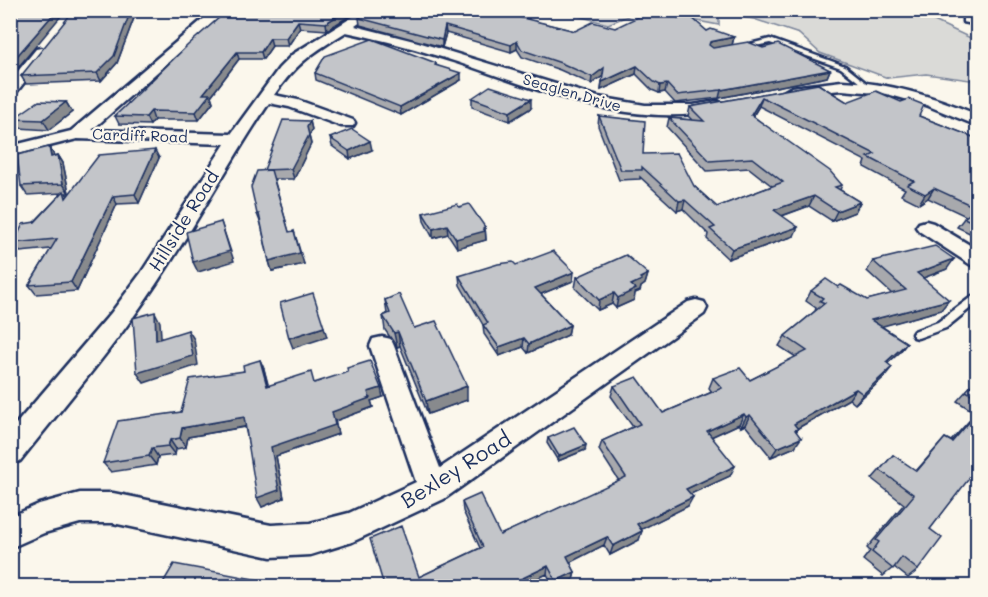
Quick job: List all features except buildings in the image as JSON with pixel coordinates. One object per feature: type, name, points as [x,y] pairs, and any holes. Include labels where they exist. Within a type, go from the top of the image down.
[{"type":"street","points":[[77,134],[222,10]]},
{"type":"street","name":"Hillside Road","points":[[10,452],[119,319],[143,286],[236,139],[289,65],[374,10]]},
{"type":"street","name":"Seaglen Drive","points":[[345,28],[384,35],[576,97],[621,108],[671,112],[737,102]]},
{"type":"street","points":[[10,91],[53,38]]},
{"type":"street","points":[[781,93],[826,85],[867,86],[926,99],[978,121]]},
{"type":"street","points":[[266,98],[293,103],[347,123]]},
{"type":"street","name":"Cardiff Road","points":[[10,151],[77,134],[236,139]]},
{"type":"street","points":[[926,227],[978,260]]},
{"type":"street","name":"Bexley Road","points":[[10,533],[39,519],[80,508],[113,508],[271,541],[310,539],[352,527],[433,489],[696,308]]},
{"type":"street","points":[[382,346],[433,489]]},
{"type":"lane","points":[[734,49],[770,41],[843,67],[867,86]]},
{"type":"lane","points":[[918,334],[942,325],[978,296]]},
{"type":"shaded area","points":[[556,10],[640,10],[640,11],[608,24]]},
{"type":"shaded area","points":[[644,11],[918,11],[915,12],[977,41],[977,81],[926,74],[888,78],[820,53],[799,34],[754,19],[719,13],[719,25]]}]
